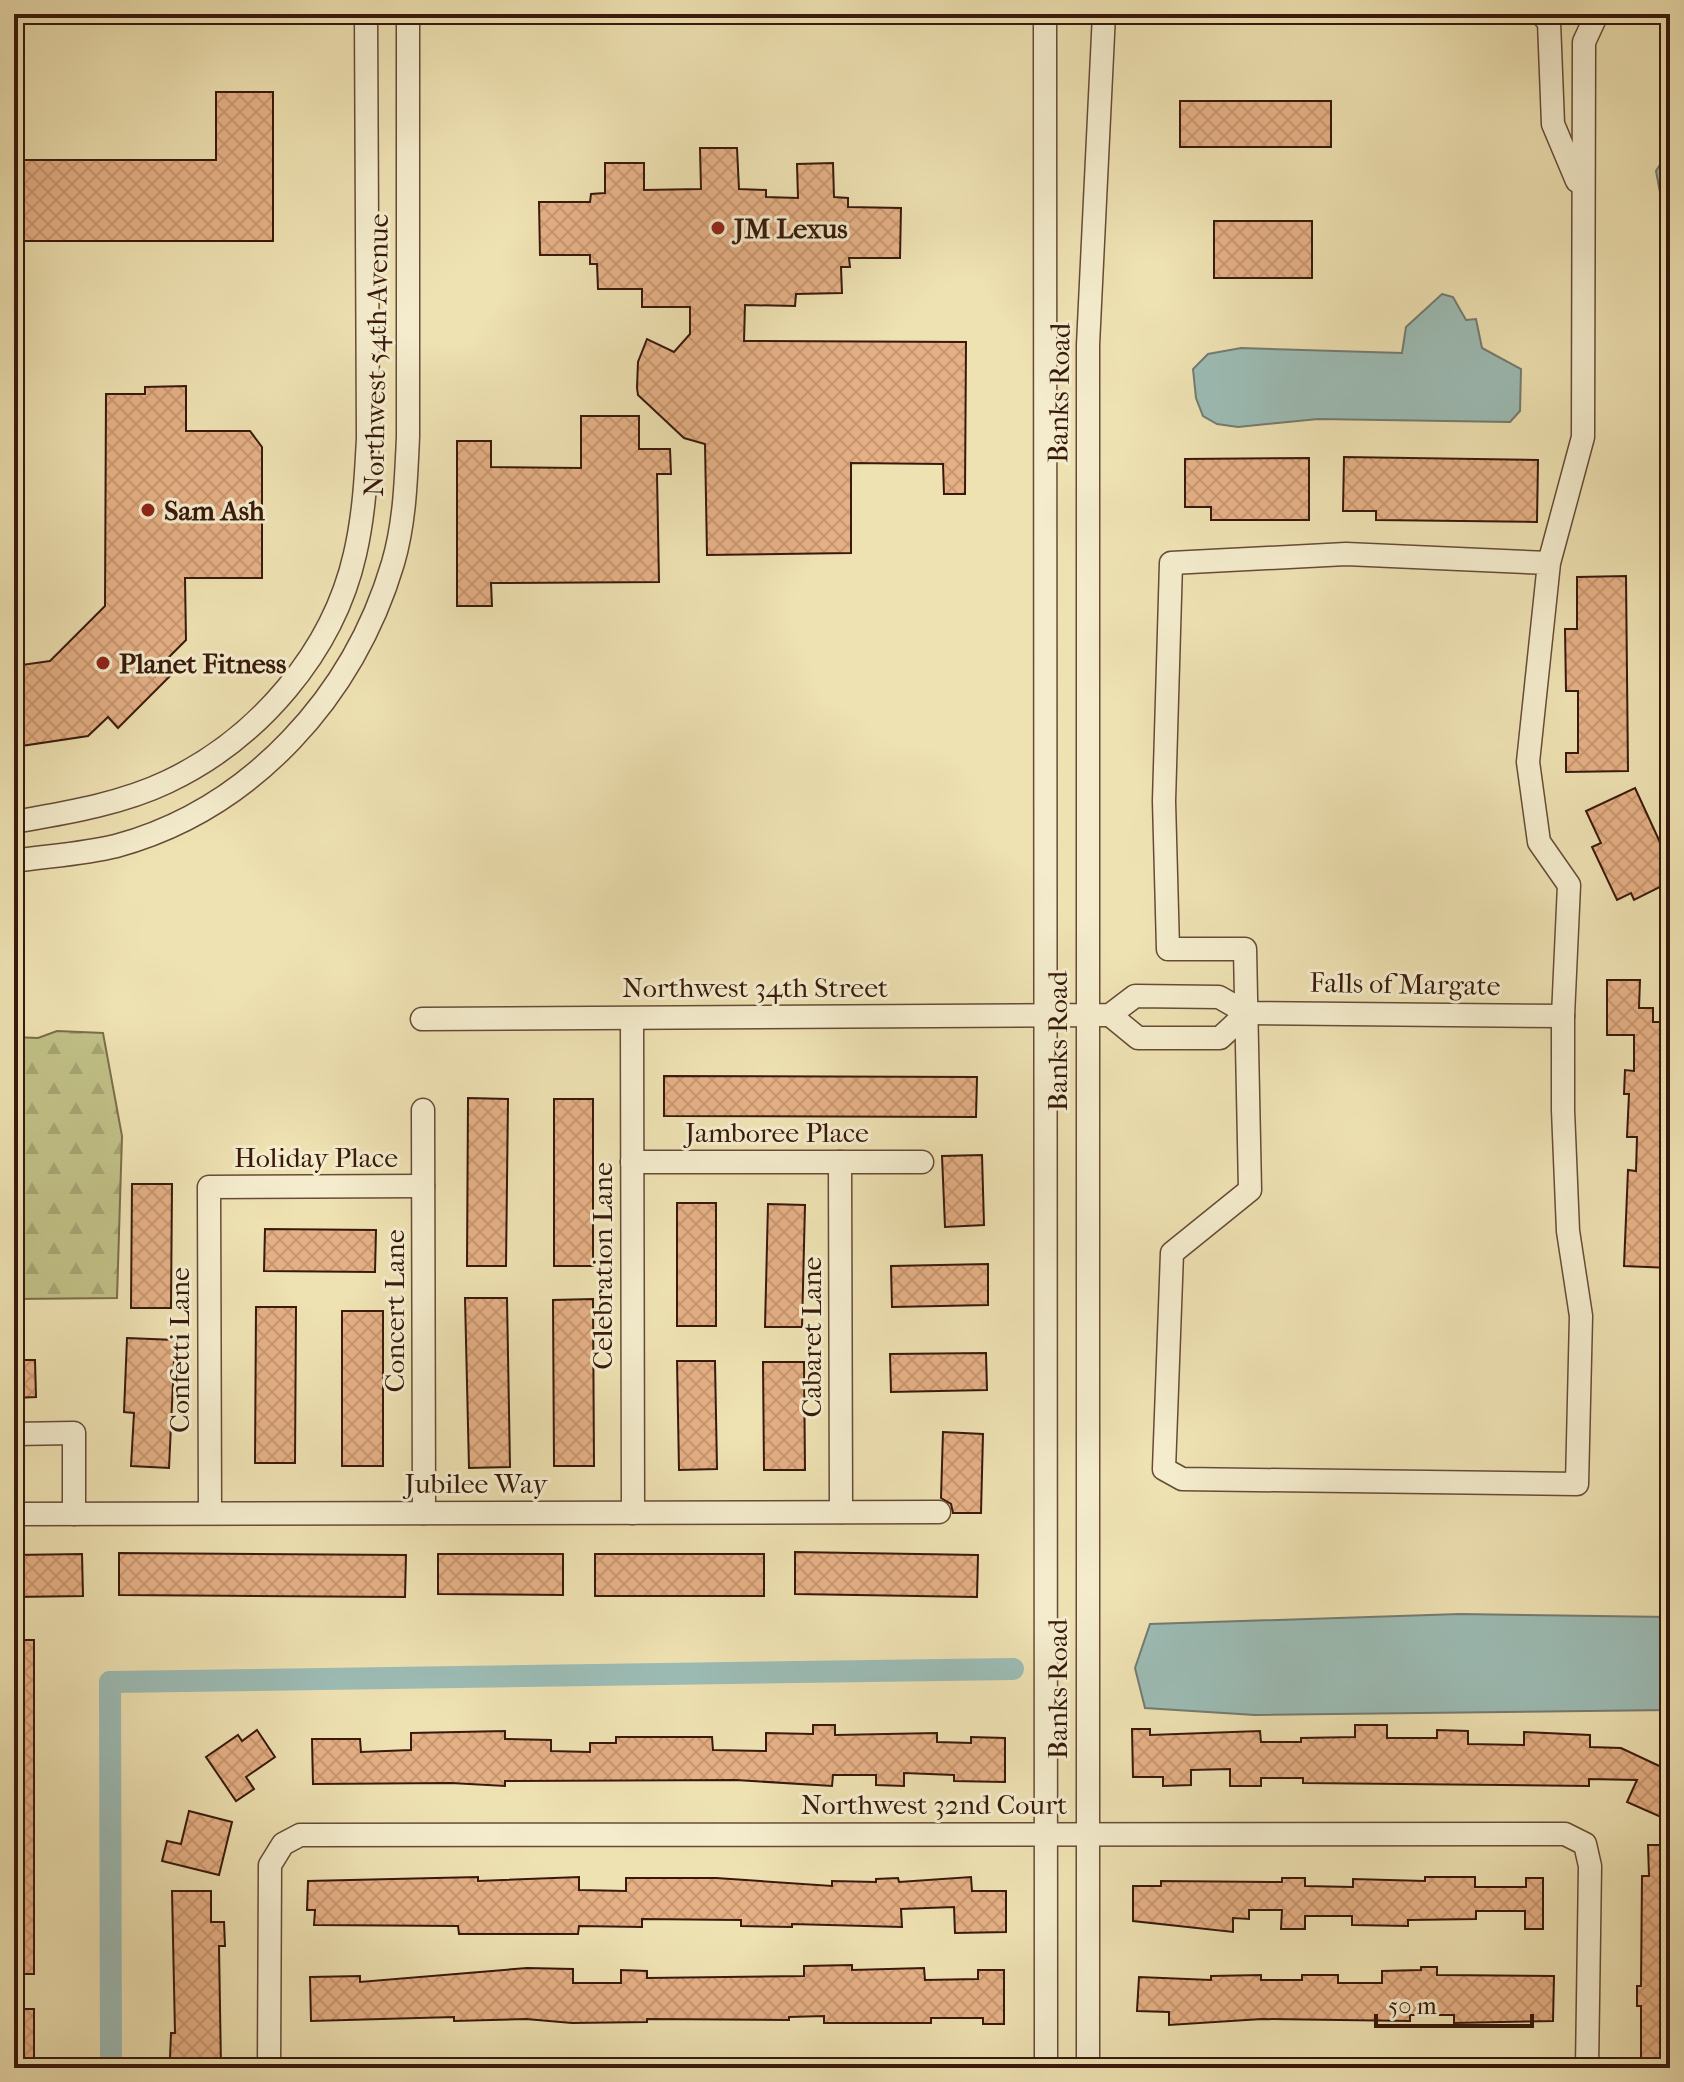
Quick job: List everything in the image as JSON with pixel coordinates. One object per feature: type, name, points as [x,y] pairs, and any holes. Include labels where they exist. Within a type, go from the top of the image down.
[{"type":"street","name":"Northwest 54th Avenue","points":[[14,822],[102,804],[166,783],[220,752],[265,714],[303,668],[336,609],[355,557],[365,503],[368,451],[366,14]]},
{"type":"street","name":"Northwest 54th Avenue","points":[[14,861],[116,846],[184,819],[243,783],[288,744],[333,693],[372,625],[393,561],[405,506],[408,437],[408,14]]},
{"type":"street","name":"Banks Road","points":[[1045,14],[1046,2068]]},
{"type":"street","name":"Banks Road","points":[[1088,2068],[1087,1834],[1099,1015],[1088,345],[1104,14]]},
{"type":"street","points":[[1541,14],[1549,22],[1553,124],[1582,192]]},
{"type":"street","points":[[1549,563],[1346,554],[1171,563],[1164,801],[1168,949],[1245,949],[1250,1190],[1172,1253],[1164,1469],[1182,1479],[1577,1484],[1581,1316],[1568,1231],[1563,1016],[1569,885],[1539,842],[1528,762],[1549,563],[1583,437],[1584,42],[1597,14]]},
{"type":"street","name":"Falls of Margate","points":[[1099,1015],[1135,996],[1219,997],[1247,1013],[1563,1016]]},
{"type":"street","points":[[1099,1015],[1138,1038],[1220,1038],[1247,1013]]},
{"type":"street","name":"Northwest 34th Street","points":[[422,1019],[1099,1015]]},
{"type":"street","name":"Celebration Lane","points":[[632,1019],[633,1513]]},
{"type":"street","name":"Concert Lane","points":[[423,1110],[424,1513]]},
{"type":"street","name":"Jamboree Place","points":[[632,1162],[922,1162]]},
{"type":"street","name":"Cabaret Lane","points":[[840,1162],[841,1512]]},
{"type":"street","name":"Holiday Place","points":[[209,1187],[423,1186]]},
{"type":"street","name":"Confetti Lane","points":[[209,1187],[210,1513]]},
{"type":"street","points":[[14,1434],[74,1433],[74,1514]]},
{"type":"street","name":"Jubilee Way","points":[[14,1514],[939,1512]]},
{"type":"street","name":"Northwest 32nd Court","points":[[269,2068],[270,1865],[283,1844],[300,1835],[1565,1834],[1585,1844],[1590,1866],[1587,2068]]},
{"type":"green space","points":[[57,1031],[103,1033],[122,1136],[117,1298],[14,1299],[14,1037],[38,1038]]},
{"type":"water","points":[[1670,149],[1670,210],[1662,203],[1656,171]]},
{"type":"water","points":[[1442,294],[1453,297],[1466,320],[1476,319],[1482,348],[1521,369],[1520,411],[1510,422],[1318,419],[1238,427],[1217,424],[1203,416],[1196,398],[1193,369],[1208,354],[1241,348],[1402,353],[1406,327]]},
{"type":"water","points":[[1460,1614],[1670,1617],[1670,1710],[1255,1715],[1145,1708],[1135,1668],[1150,1624]]},
{"type":"building","points":[[216,92],[273,92],[273,241],[14,241],[14,160],[216,160]]},
{"type":"building","points":[[1180,101],[1331,101],[1331,147],[1180,147]]},
{"type":"building","points":[[700,148],[737,148],[739,189],[766,190],[766,197],[798,198],[797,164],[833,163],[834,197],[848,198],[848,207],[901,208],[900,258],[849,258],[850,267],[841,267],[842,293],[796,294],[795,306],[745,305],[744,341],[966,342],[965,494],[944,494],[943,464],[851,463],[851,553],[707,555],[705,444],[684,438],[638,395],[637,388],[638,362],[647,339],[674,352],[690,334],[690,307],[642,307],[642,289],[598,289],[597,264],[590,264],[590,255],[540,255],[539,202],[590,202],[591,194],[605,193],[605,163],[644,163],[644,190],[701,189]]},
{"type":"building","points":[[1214,221],[1312,221],[1312,278],[1214,278]]},
{"type":"building","points":[[186,386],[186,431],[250,431],[262,447],[262,578],[185,578],[186,640],[163,663],[173,673],[118,728],[108,717],[88,736],[21,746],[19,733],[14,734],[14,666],[50,661],[105,606],[106,394],[145,394],[145,387]]},
{"type":"building","points":[[581,416],[639,416],[639,449],[670,449],[671,474],[657,474],[659,582],[491,583],[492,606],[457,606],[457,441],[491,441],[491,467],[581,468]]},
{"type":"building","points":[[1344,457],[1538,460],[1537,522],[1376,520],[1376,511],[1343,511]]},
{"type":"building","points":[[1309,458],[1309,520],[1211,520],[1211,507],[1185,507],[1185,459]]},
{"type":"building","points":[[1626,576],[1628,771],[1566,772],[1566,753],[1578,753],[1578,691],[1566,691],[1565,629],[1577,629],[1577,577]]},
{"type":"building","points":[[1635,788],[1670,864],[1670,882],[1634,900],[1631,893],[1617,900],[1592,847],[1601,843],[1586,811]]},
{"type":"building","points":[[1607,980],[1640,980],[1639,1008],[1653,1008],[1653,1022],[1670,1022],[1670,1268],[1624,1266],[1628,1170],[1636,1171],[1637,1137],[1627,1137],[1629,1094],[1624,1094],[1625,1070],[1634,1071],[1634,1035],[1607,1035]]},
{"type":"building","points":[[664,1076],[977,1077],[976,1117],[664,1116]]},
{"type":"building","points":[[468,1098],[508,1099],[506,1266],[467,1266]]},
{"type":"building","points":[[554,1099],[593,1099],[593,1266],[554,1266]]},
{"type":"building","points":[[982,1155],[984,1225],[945,1227],[942,1156]]},
{"type":"building","points":[[132,1184],[172,1184],[171,1308],[131,1308]]},
{"type":"building","points":[[677,1203],[716,1203],[716,1326],[677,1326]]},
{"type":"building","points":[[768,1204],[805,1205],[802,1327],[765,1327]]},
{"type":"building","points":[[265,1229],[376,1230],[375,1272],[264,1271]]},
{"type":"building","points":[[988,1264],[988,1305],[892,1307],[891,1266]]},
{"type":"building","points":[[465,1298],[507,1298],[510,1467],[469,1468]]},
{"type":"building","points":[[593,1299],[594,1466],[554,1466],[553,1300]]},
{"type":"building","points":[[256,1307],[296,1307],[295,1463],[255,1463]]},
{"type":"building","points":[[342,1311],[383,1311],[383,1466],[342,1466]]},
{"type":"building","points":[[127,1338],[175,1340],[169,1468],[131,1466],[134,1413],[124,1412]]},
{"type":"building","points":[[986,1353],[987,1390],[891,1392],[890,1354]]},
{"type":"building","points":[[14,1360],[35,1360],[36,1397],[14,1398]]},
{"type":"building","points":[[677,1361],[715,1361],[717,1469],[679,1470]]},
{"type":"building","points":[[763,1362],[804,1362],[805,1470],[764,1470]]},
{"type":"building","points":[[943,1432],[983,1434],[981,1513],[953,1513],[951,1504],[941,1498]]},
{"type":"building","points":[[795,1552],[978,1555],[977,1597],[795,1594]]},
{"type":"building","points":[[119,1553],[406,1555],[405,1597],[119,1595]]},
{"type":"building","points":[[82,1554],[83,1596],[14,1597],[14,1555]]},
{"type":"building","points":[[438,1554],[563,1554],[563,1595],[438,1594]]},
{"type":"building","points":[[595,1554],[764,1554],[764,1596],[595,1596]]},
{"type":"building","points":[[14,1640],[34,1640],[34,1974],[14,1974]]},
{"type":"building","points":[[813,1725],[835,1725],[835,1735],[937,1733],[937,1742],[971,1743],[971,1737],[1005,1738],[1005,1782],[954,1781],[954,1775],[904,1773],[904,1786],[876,1785],[876,1775],[833,1775],[832,1786],[736,1780],[505,1781],[505,1786],[451,1783],[313,1784],[312,1739],[360,1739],[361,1752],[411,1750],[411,1733],[505,1731],[505,1739],[551,1740],[551,1751],[590,1752],[590,1743],[616,1743],[616,1737],[712,1737],[713,1750],[766,1751],[766,1733],[813,1734]]},
{"type":"building","points":[[1355,1725],[1387,1725],[1387,1738],[1437,1738],[1437,1730],[1468,1731],[1468,1744],[1524,1745],[1524,1732],[1590,1735],[1590,1747],[1621,1748],[1670,1771],[1670,1821],[1627,1802],[1637,1780],[1589,1779],[1589,1786],[1303,1783],[1303,1778],[1261,1778],[1261,1786],[1230,1786],[1230,1769],[1191,1770],[1191,1785],[1163,1786],[1163,1777],[1133,1777],[1132,1729],[1150,1729],[1150,1735],[1260,1731],[1261,1742],[1301,1742],[1301,1738],[1355,1737]]},
{"type":"building","points":[[257,1730],[275,1757],[246,1777],[254,1789],[236,1801],[206,1757],[238,1735],[242,1741]]},
{"type":"building","points":[[189,1811],[232,1822],[219,1875],[162,1861],[167,1841],[181,1844]]},
{"type":"building","points":[[1648,1845],[1670,1845],[1670,2068],[1641,2068],[1641,2006],[1637,2006],[1637,1986],[1641,1986],[1642,1876],[1649,1876]]},
{"type":"building","points":[[478,1877],[478,1881],[579,1877],[579,1890],[626,1891],[626,1878],[716,1878],[832,1886],[832,1881],[876,1882],[876,1879],[898,1878],[899,1882],[971,1877],[972,1891],[1006,1891],[1006,1932],[955,1933],[954,1907],[901,1909],[902,1927],[741,1926],[741,1920],[642,1919],[642,1927],[579,1926],[578,1934],[459,1934],[458,1926],[314,1925],[315,1910],[307,1910],[308,1881]]},
{"type":"building","points":[[1425,1877],[1475,1877],[1475,1887],[1526,1887],[1526,1878],[1543,1878],[1543,1929],[1525,1929],[1525,1911],[1476,1911],[1476,1919],[1408,1920],[1408,1926],[1352,1925],[1352,1916],[1305,1916],[1305,1929],[1281,1929],[1282,1910],[1249,1910],[1249,1919],[1233,1918],[1233,1932],[1133,1921],[1133,1886],[1161,1886],[1161,1881],[1282,1882],[1282,1878],[1305,1878],[1305,1886],[1353,1887],[1353,1879],[1425,1881]]},
{"type":"building","points":[[172,1891],[211,1891],[211,1922],[224,1922],[225,1946],[219,1946],[221,2068],[184,2068],[184,2058],[170,2058],[171,2033],[175,2033]]},
{"type":"building","points":[[852,1965],[852,1970],[924,1968],[925,1980],[978,1979],[978,1970],[1004,1970],[1004,2024],[983,2024],[983,2018],[931,2018],[931,2023],[824,2023],[824,2016],[789,2017],[789,2020],[647,2019],[647,2022],[572,2023],[526,2019],[454,2021],[454,2017],[311,2021],[310,1977],[360,1976],[360,1982],[527,1968],[573,1969],[573,1983],[621,1983],[621,1970],[647,1971],[647,1978],[804,1976],[804,1966]]},
{"type":"building","points":[[1421,1967],[1437,1967],[1437,1975],[1554,1976],[1553,2021],[1454,2023],[1454,2015],[1410,2015],[1410,2021],[1262,2019],[1169,2025],[1169,2012],[1137,2011],[1139,1977],[1211,1980],[1211,1976],[1261,1975],[1261,1980],[1302,1980],[1302,1975],[1338,1975],[1338,1983],[1382,1983],[1382,1971],[1421,1970]]},
{"type":"building","points":[[14,2009],[34,2009],[34,2068],[14,2068]]},
{"type":"waterway","points":[[111,2068],[110,1682],[1013,1669]]},
{"type":"place","name":"JM Lexus","points":[[718,228]]},
{"type":"place","name":"Sam Ash","points":[[148,510]]},
{"type":"place","name":"Planet Fitness","points":[[103,663]]}]
